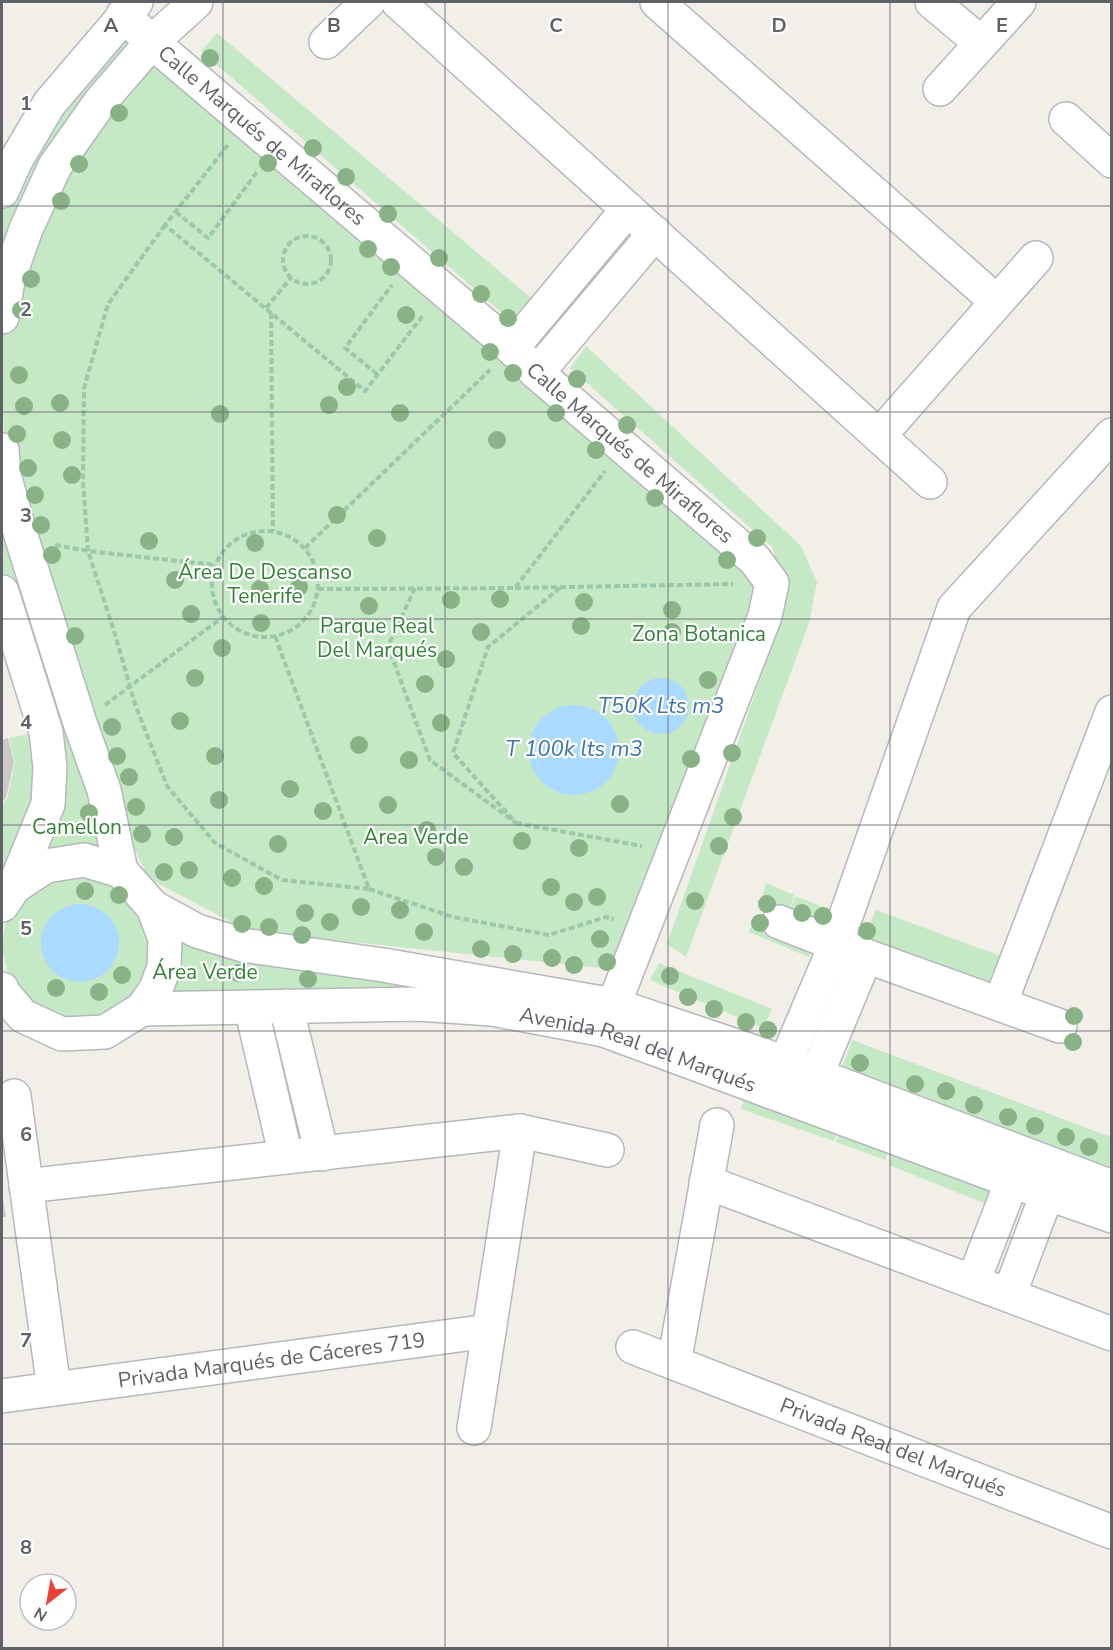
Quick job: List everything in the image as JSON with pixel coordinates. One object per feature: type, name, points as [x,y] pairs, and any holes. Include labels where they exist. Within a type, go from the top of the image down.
[{"type":"street","points":[[2,316],[8,279],[26,229],[55,166],[101,101],[152,42],[196,2]]},
{"type":"street","points":[[327,42],[368,2]]},
{"type":"street","points":[[398,2],[930,482]]},
{"type":"street","points":[[657,2],[996,301]]},
{"type":"street","points":[[932,2],[981,43]]},
{"type":"street","points":[[940,89],[1019,2]]},
{"type":"street","points":[[2,191],[15,162],[49,104],[130,8]]},
{"type":"street","name":"Calle Marqués de Miraflores","points":[[130,8],[152,42],[512,348],[755,560],[772,583]]},
{"type":"street","points":[[1066,119],[1112,161]]},
{"type":"street","points":[[512,348],[628,209]]},
{"type":"street","points":[[537,372],[655,233]]},
{"type":"street","points":[[879,436],[1036,258]]},
{"type":"street","points":[[785,1064],[836,944],[954,608],[1112,435]]},
{"type":"street","points":[[2,450],[4,475],[22,539],[80,723],[104,790],[121,871],[153,907],[165,939],[164,967],[156,988],[142,1009],[105,1032],[62,1034],[12,1018],[2,989]]},
{"type":"street","points":[[609,1017],[765,616],[772,583]]},
{"type":"street","points":[[2,592],[46,732],[50,767],[48,804],[8,896]]},
{"type":"street","points":[[1000,1004],[1112,712]]},
{"type":"street","points":[[8,896],[46,866],[84,860],[121,871]]},
{"type":"street","name":"Avenida Real del Marqués","points":[[153,907],[197,931],[243,945],[383,965],[763,1055],[1112,1187]]},
{"type":"street","points":[[779,922],[1060,1026]]},
{"type":"street","points":[[816,1076],[866,956]]},
{"type":"street","name":"Avenida Real del Marqués","points":[[142,1009],[418,1004],[609,1017],[1012,1181],[1112,1216]]},
{"type":"street","points":[[286,1006],[322,1154]]},
{"type":"street","points":[[251,1007],[286,1157]]},
{"type":"street","points":[[14,1096],[54,1389]]},
{"type":"street","points":[[674,1363],[717,1125]]},
{"type":"street","points":[[474,1428],[520,1131]]},
{"type":"street","points":[[26,1186],[520,1131],[607,1150]]},
{"type":"street","points":[[973,1282],[1012,1181]]},
{"type":"street","points":[[706,1182],[1112,1334]]},
{"type":"street","points":[[1009,1295],[1047,1194]]},
{"type":"street","name":"Privada Marqués de Cáceres 719","points":[[2,1396],[489,1331]]},
{"type":"street","name":"Privada Real del Marqués","points":[[633,1347],[1112,1532]]},
{"type":"path","points":[[248,122],[165,225],[108,304],[84,388],[83,481],[88,551],[135,704],[167,786],[215,843],[282,880],[369,889],[453,917],[549,934],[606,917]]},
{"type":"path","points":[[226,147],[234,153]]},
{"type":"path","points":[[176,212],[208,238],[257,172],[249,165]]},
{"type":"path","points":[[165,225],[365,391],[444,290]]},
{"type":"path","points":[[310,236],[324,243],[329,249],[331,264],[324,278],[310,284],[302,284],[291,278],[285,269],[284,260],[288,246],[301,237],[310,236]]},
{"type":"path","points":[[377,374],[345,348],[399,277]]},
{"type":"path","points":[[266,308],[291,278]]},
{"type":"path","points":[[271,313],[273,531]]},
{"type":"path","points":[[305,548],[512,348]]},
{"type":"path","points":[[515,588],[606,469]]},
{"type":"path","points":[[255,531],[273,531],[290,537],[305,548],[314,564],[318,589],[310,613],[299,625],[284,634],[268,638],[251,635],[236,628],[223,617],[214,601],[211,583],[215,565],[224,550],[238,538],[255,531]]},
{"type":"path","points":[[88,551],[215,565]]},
{"type":"path","points":[[318,589],[561,588],[772,583]]},
{"type":"path","points":[[415,588],[388,646],[430,760],[516,823],[673,851]]},
{"type":"path","points":[[516,823],[453,753],[488,647],[561,588]]},
{"type":"path","points":[[80,723],[223,617]]},
{"type":"path","points":[[274,636],[369,889]]},
{"type":"green space","points":[[121,24],[144,45],[86,113],[2,294],[2,200]]},
{"type":"green space","points":[[217,33],[537,303],[517,326],[201,51]]},
{"type":"green space","name":"Parque Real Del Marqués","points":[[153,44],[771,585],[615,956],[601,968],[248,931],[148,878],[107,789],[6,475],[2,337],[57,166]]},
{"type":"green space","points":[[586,346],[801,546],[817,582],[809,623],[686,957],[667,944],[786,606],[773,548],[570,368]]},
{"type":"green space","name":"Camellon","points":[[2,483],[114,864],[45,863],[51,734],[2,575]]},
{"type":"green space","points":[[44,731],[48,767],[2,901],[2,805],[7,799],[15,762],[9,738]]},
{"type":"green space","points":[[96,871],[149,915],[153,962],[129,1002],[108,1015],[61,1019],[38,1009],[20,993],[8,973],[2,949],[5,926],[14,904],[29,886]]},
{"type":"green space","points":[[766,883],[794,895],[787,917],[759,908]]},
{"type":"green space","points":[[795,896],[831,910],[823,929],[788,915]]},
{"type":"green space","points":[[876,910],[1006,958],[996,991],[863,939]]},
{"type":"green space","points":[[756,915],[815,943],[809,957],[749,932]]},
{"type":"green space","name":"Área Verde","points":[[182,937],[602,1007],[167,998],[177,980]]},
{"type":"green space","points":[[659,963],[772,1009],[763,1028],[650,980]]},
{"type":"green space","points":[[852,1040],[1111,1137],[1111,1177],[839,1076]]},
{"type":"green space","points":[[748,1089],[840,1125],[834,1141],[741,1109]]},
{"type":"green space","points":[[843,1125],[891,1142],[885,1160],[836,1142]]},
{"type":"green space","points":[[894,1145],[1000,1186],[991,1206],[889,1165]]},
{"type":"water","name":"T50K Lts m3","points":[[655,678],[667,678],[677,682],[685,690],[689,706],[685,722],[677,730],[667,734],[655,734],[645,730],[637,722],[633,712],[633,700],[637,690],[645,682]]},
{"type":"water","name":"T 100k lts m3","points":[[574,705],[591,708],[606,718],[616,733],[619,750],[616,767],[606,782],[591,792],[574,795],[557,792],[542,782],[532,767],[529,750],[532,733],[542,718],[557,708]]},
{"type":"water","points":[[80,904],[95,907],[107,916],[116,928],[119,943],[116,958],[107,970],[95,979],[80,982],[65,979],[53,970],[44,958],[41,943],[44,928],[53,916],[65,907]]},
{"type":"building","points":[[8,738],[14,762],[6,798],[2,802],[2,740]]},
{"type":"building","points":[[2,1193],[6,1217],[2,1217]]},
{"type":"park label","name":"Área De Descanso Tenerife","points":[[265,584]]},
{"type":"park label","name":"Zona Botanica","points":[[699,634]]},
{"type":"park label","name":"Area Verde","points":[[416,837]]}]
